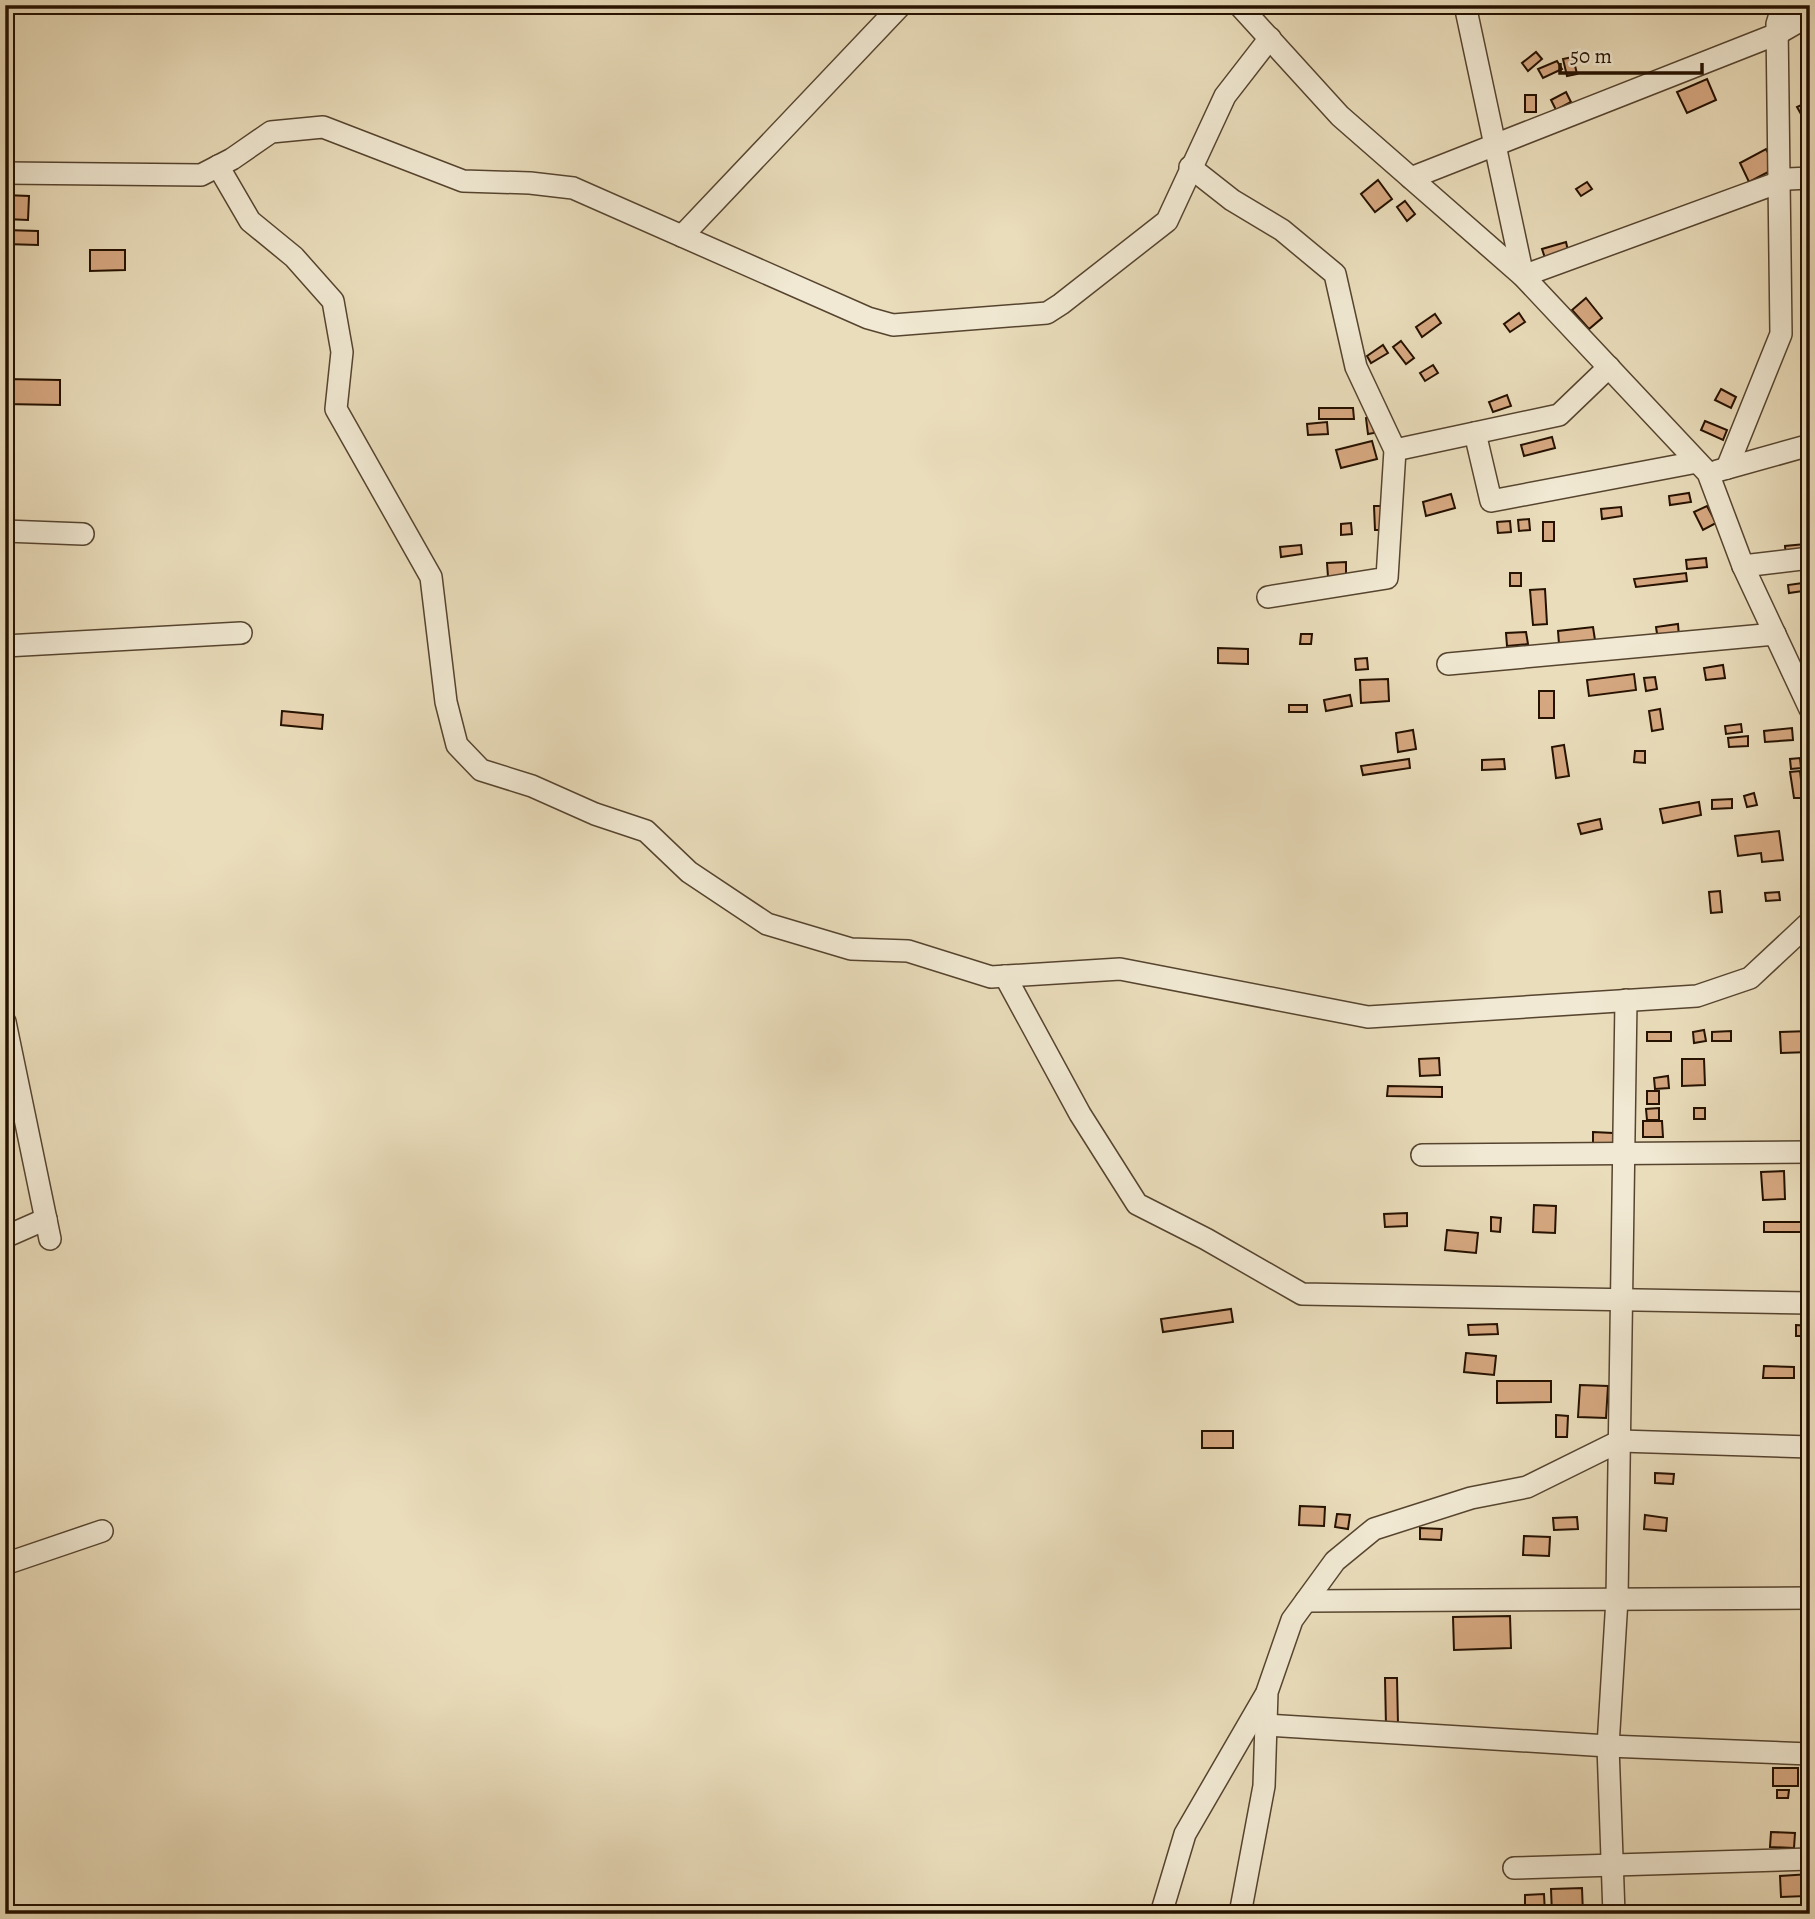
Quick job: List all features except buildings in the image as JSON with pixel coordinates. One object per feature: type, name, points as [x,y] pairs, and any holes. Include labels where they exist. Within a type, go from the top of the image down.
[{"type":"street","points":[[682,236],[901,5]]},
{"type":"street","points":[[1239,5],[1340,116],[1523,276],[1609,367],[1711,468],[1743,566],[1775,634],[1804,685],[1810,709]]},
{"type":"street","points":[[1465,5],[1523,276]]},
{"type":"street","points":[[1711,468],[1781,334],[1777,24],[1783,5]]},
{"type":"street","points":[[1410,178],[1777,34],[1810,15]]},
{"type":"street","points":[[5,173],[201,175],[271,132],[323,128],[463,181],[530,183],[573,188],[868,318],[893,325],[1047,313],[1167,221],[1225,96],[1270,38]]},
{"type":"street","points":[[218,166],[250,221],[293,257],[333,301],[342,352],[336,409],[431,577],[446,702],[457,745],[481,770],[532,786],[595,814],[646,831],[689,872],[767,924],[851,949],[908,951],[990,977],[1120,969],[1368,1017],[1698,996],[1750,978],[1810,922]]},
{"type":"street","points":[[1190,167],[1232,200],[1282,230],[1335,274],[1356,367],[1395,450],[1387,578],[1268,597]]},
{"type":"street","points":[[1523,276],[1788,179],[1810,178]]},
{"type":"street","points":[[1395,450],[1559,415],[1609,367]]},
{"type":"street","points":[[1475,433],[1491,501],[1711,468],[1810,445]]},
{"type":"street","points":[[5,531],[83,534]]},
{"type":"street","points":[[1743,566],[1810,558]]},
{"type":"street","points":[[5,646],[241,633]]},
{"type":"street","points":[[1448,664],[1775,634]]},
{"type":"street","points":[[1005,976],[1080,1114],[1137,1204],[1206,1239],[1301,1294],[1810,1303]]},
{"type":"street","points":[[1614,1914],[1608,1746],[1618,1599],[1626,1000]]},
{"type":"street","points":[[5,1022],[48,1229],[5,1237]]},
{"type":"street","points":[[1422,1155],[1810,1152]]},
{"type":"street","points":[[1161,1914],[1185,1834],[1267,1692],[1292,1620],[1335,1561],[1374,1529],[1471,1498],[1527,1487],[1620,1441],[1810,1447]]},
{"type":"street","points":[[5,1564],[102,1531]]},
{"type":"street","points":[[1306,1601],[1810,1598]]},
{"type":"street","points":[[1240,1914],[1265,1786],[1267,1692]]},
{"type":"street","points":[[1266,1725],[1608,1746],[1810,1754]]},
{"type":"street","points":[[1514,1868],[1810,1859]]}]
